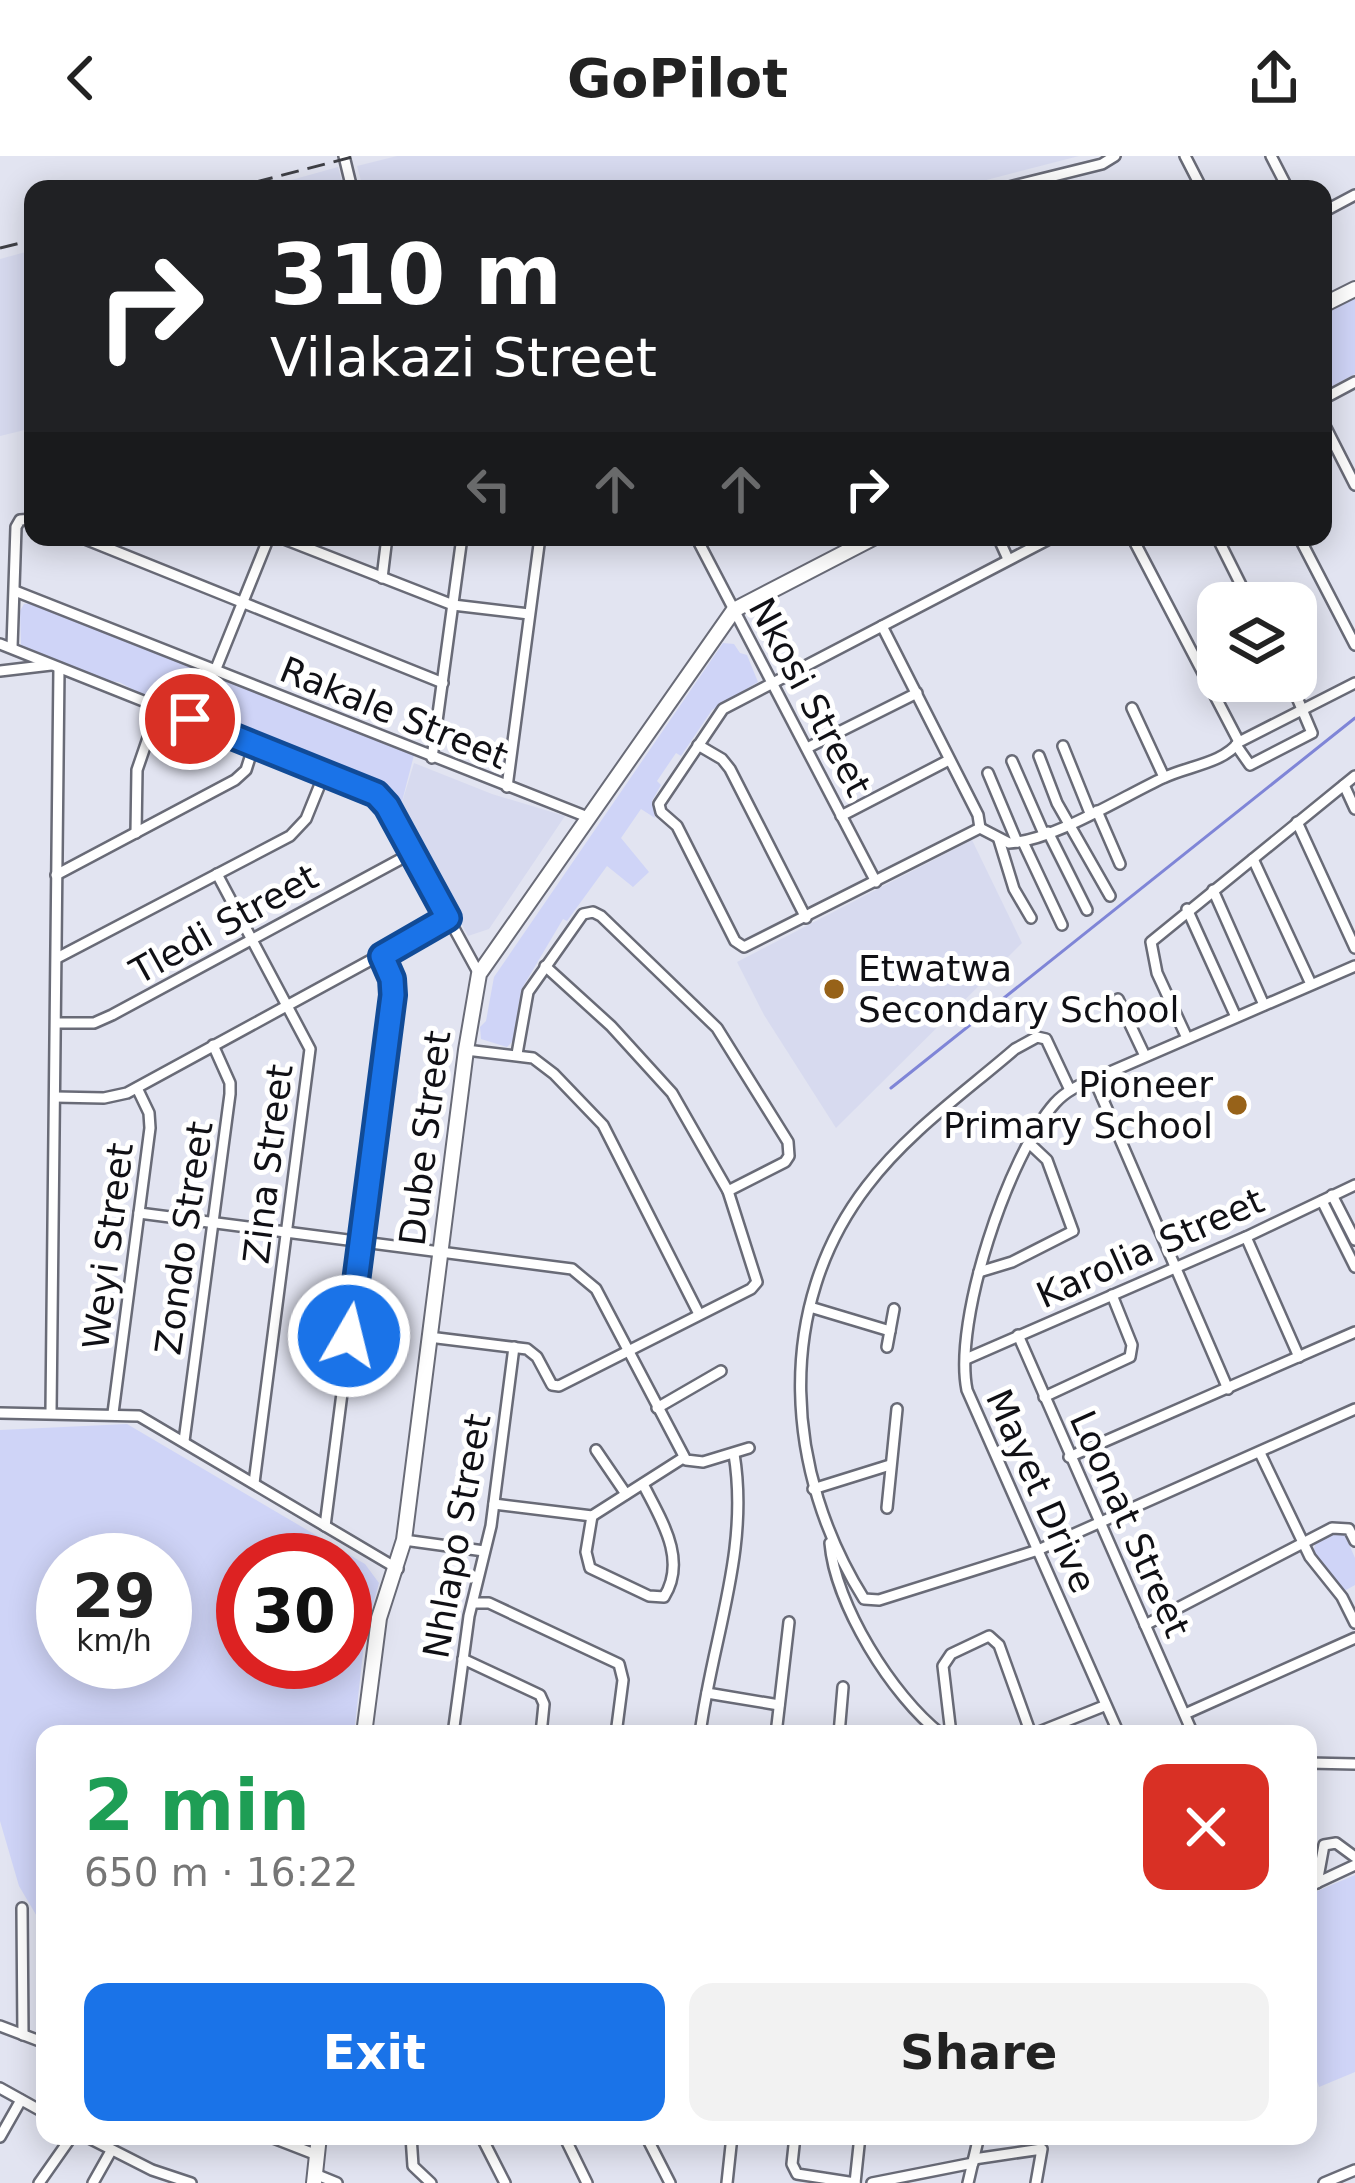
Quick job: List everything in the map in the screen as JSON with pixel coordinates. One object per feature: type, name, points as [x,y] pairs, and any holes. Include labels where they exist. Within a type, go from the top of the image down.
[{"type":"street","points":[[1037,180],[1102,164],[1115,156]]},
{"type":"street","points":[[1332,439],[1355,484]]},
{"type":"street","points":[[12,647],[15,552],[18,521],[24,520]]},
{"type":"street","points":[[102,546],[443,682]]},
{"type":"street","points":[[215,671],[265,546]]},
{"type":"street","points":[[304,546],[453,605],[529,614]]},
{"type":"street","points":[[382,578],[386,546]]},
{"type":"street","points":[[432,758],[461,546]]},
{"type":"street","points":[[507,787],[539,546]]},
{"type":"street","name":"Nkosi Street","points":[[701,546],[876,882]]},
{"type":"street","points":[[0,644],[325,772],[382,800],[479,974],[734,610],[857,546]]},
{"type":"street","points":[[1002,546],[1008,560]]},
{"type":"street","points":[[980,828],[806,918],[740,946],[676,826],[661,812],[661,800],[723,709],[1035,546]]},
{"type":"street","points":[[1137,546],[1250,765],[1308,736],[1312,729],[1301,702]]},
{"type":"street","points":[[1221,546],[1239,582]]},
{"type":"street","points":[[1304,546],[1355,645]]},
{"type":"street","points":[[0,552],[15,552]]},
{"type":"street","name":"Rakale Street","points":[[15,591],[590,818]]},
{"type":"street","points":[[883,626],[978,815],[980,828]]},
{"type":"street","points":[[0,671],[55,666]]},
{"type":"street","points":[[51,1412],[55,666]]},
{"type":"street","points":[[980,828],[1000,840],[1020,842],[1046,833],[1229,753],[1237,744],[1355,682]]},
{"type":"street","points":[[807,748],[917,693]]},
{"type":"street","points":[[136,833],[139,758],[159,706]]},
{"type":"street","points":[[1132,708],[1164,778]]},
{"type":"street","points":[[56,874],[235,780],[246,770],[254,745]]},
{"type":"street","points":[[698,745],[730,769],[806,918]]},
{"type":"street","points":[[1063,746],[1120,864]]},
{"type":"street","points":[[1039,756],[1110,896]]},
{"type":"street","points":[[841,816],[949,760]]},
{"type":"street","points":[[1012,760],[1088,910]]},
{"type":"street","points":[[57,958],[297,831],[325,772]]},
{"type":"street","points":[[988,773],[1062,925]]},
{"type":"street","points":[[1187,1038],[1150,957],[1155,937],[1355,776]]},
{"type":"street","points":[[1344,785],[1355,809]]},
{"type":"street","points":[[1297,822],[1355,948]]},
{"type":"street","points":[[1000,840],[1014,889],[1031,918]]},
{"type":"street","name":"Tledi Street","points":[[56,1023],[94,1022],[112,1016],[412,853]]},
{"type":"street","points":[[1253,859],[1311,984]]},
{"type":"street","name":"Zina Street","points":[[217,874],[310,1053],[254,1483]]},
{"type":"street","points":[[1213,890],[1264,1005]]},
{"type":"street","points":[[1187,909],[1237,1017]]},
{"type":"street","points":[[518,1054],[528,992],[545,966],[586,912],[611,922],[717,1028],[788,1142],[785,1162],[728,1191]]},
{"type":"street","points":[[55,1097],[119,1096],[448,918]]},
{"type":"street","points":[[325,1526],[393,995],[382,956]]},
{"type":"street","name":"Mayet Drive","points":[[1114,1725],[967,1390],[965,1359],[979,1272],[1010,1182],[1050,1109],[1070,1090],[1355,965]]},
{"type":"street","points":[[429,1337],[531,1351],[555,1386],[752,1289],[758,1277],[728,1191],[662,1078],[545,966]]},
{"type":"street","name":"Dube Street","points":[[365,1725],[379,1618],[404,1540],[479,974]]},
{"type":"street","points":[[1118,999],[1145,1056]]},
{"type":"street","points":[[1070,1090],[1049,1043],[1037,1036],[1015,1049],[894,1153],[851,1208],[823,1265],[810,1307],[800,1389],[802,1436],[830,1538],[854,1584],[871,1602],[1038,1550],[1355,1410]]},
{"type":"street","name":"Zondo Street","points":[[184,1441],[230,1088],[213,1046]]},
{"type":"street","points":[[466,1051],[518,1054],[540,1062],[603,1125],[699,1314]]},
{"type":"street","points":[[1094,1078],[1228,1389]]},
{"type":"street","name":"Weyi Street","points":[[113,1413],[150,1119],[136,1088]]},
{"type":"street","points":[[979,1272],[1012,1262],[1073,1231],[1047,1160],[1030,1144]]},
{"type":"street","name":"Karolia Street","points":[[965,1359],[1355,1185]]},
{"type":"street","points":[[1327,1198],[1355,1240]]},
{"type":"street","points":[[1327,1198],[1355,1267]]},
{"type":"street","points":[[139,1213],[441,1251],[580,1274],[596,1289],[683,1458]]},
{"type":"street","points":[[1246,1237],[1299,1357]]},
{"type":"street","points":[[1044,1397],[1130,1357],[1132,1345],[1112,1295]]},
{"type":"street","points":[[810,1307],[890,1331]]},
{"type":"street","points":[[886,1347],[894,1310]]},
{"type":"street","points":[[1070,1456],[1355,1332]]},
{"type":"street","name":"Loonat Street","points":[[1018,1335],[1189,1725]]},
{"type":"street","name":"Nhlapo Street","points":[[454,1725],[494,1504],[514,1347]]},
{"type":"street","points":[[657,1408],[721,1371]]},
{"type":"street","points":[[887,1508],[897,1408]]},
{"type":"street","points":[[0,1413],[139,1416],[398,1569]]},
{"type":"street","points":[[494,1504],[592,1516],[683,1458],[703,1462],[749,1448]]},
{"type":"street","points":[[596,1450],[626,1494]]},
{"type":"street","points":[[1260,1453],[1301,1541],[1355,1623]]},
{"type":"street","points":[[702,1725],[737,1541],[734,1454]]},
{"type":"street","points":[[813,1489],[890,1465]]},
{"type":"street","points":[[592,1516],[586,1552],[590,1568],[649,1597],[664,1597],[670,1588],[673,1546],[643,1484]]},
{"type":"street","points":[[1145,1625],[1301,1541],[1344,1527],[1355,1541]]},
{"type":"street","points":[[830,1538],[831,1557],[860,1628],[892,1681],[932,1725]]},
{"type":"street","points":[[404,1540],[484,1551]]},
{"type":"street","points":[[1342,1598],[1355,1592]]},
{"type":"street","points":[[473,1603],[489,1603],[619,1664],[617,1725]]},
{"type":"street","points":[[777,1725],[789,1622]]},
{"type":"street","points":[[949,1725],[943,1666],[951,1654],[986,1636],[999,1645],[1032,1725]]},
{"type":"street","points":[[1185,1714],[1355,1638]]},
{"type":"street","points":[[463,1659],[540,1695],[542,1725]]},
{"type":"street","points":[[839,1725],[843,1687]]},
{"type":"street","points":[[707,1694],[779,1705]]},
{"type":"street","points":[[1058,1725],[1104,1706]]},
{"type":"street","points":[[1075,1718],[1078,1725]]},
{"type":"street","points":[[1317,1763],[1355,1764]]},
{"type":"street","points":[[1317,1868],[1324,1845],[1340,1844],[1355,1861],[1317,1882]]},
{"type":"street","points":[[22,1908],[23,2035]]},
{"type":"street","points":[[0,2026],[36,2040]]},
{"type":"street","points":[[0,2088],[36,2108]]},
{"type":"street","points":[[0,2137],[21,2100]]},
{"type":"street","points":[[39,2183],[66,2145]]},
{"type":"street","points":[[101,2145],[191,2183]]},
{"type":"street","points":[[292,2145],[317,2155]]},
{"type":"street","points":[[318,2145],[314,2178],[337,2183]]},
{"type":"street","points":[[412,2145],[413,2166],[431,2183]]},
{"type":"street","points":[[486,2145],[505,2183]]},
{"type":"street","points":[[568,2145],[586,2183]]},
{"type":"street","points":[[651,2145],[670,2183]]},
{"type":"street","points":[[727,2183],[731,2145]]},
{"type":"street","points":[[794,2145],[796,2179],[855,2183],[859,2145]]},
{"type":"street","points":[[968,2183],[977,2145]]},
{"type":"street","points":[[872,2183],[1042,2149],[1036,2183]]},
{"type":"street","points":[[93,2183],[111,2151]]},
{"type":"street","points":[[145,2183],[152,2170]]},
{"type":"street","points":[[1324,2183],[1355,2170]]},
{"type":"shaded area","points":[[397,156],[1079,156],[987,180],[361,180],[357,166]]},
{"type":"shaded area","points":[[338,167],[342,180],[291,180]]},
{"type":"shaded area","points":[[24,252],[24,430],[0,436],[0,259]]},
{"type":"shaded area","points":[[1355,298],[1355,374],[1332,386],[1332,310]]},
{"type":"shaded area","points":[[33,603],[414,755],[400,809],[395,811],[373,787],[21,645],[20,611],[24,604]]},
{"type":"shaded area","points":[[723,643],[734,644],[747,655],[758,682],[712,710],[681,756],[676,753],[657,781],[661,785],[652,801],[655,818],[641,809],[621,838],[649,872],[633,887],[607,866],[567,921],[563,919],[521,990],[513,1041],[507,1047],[481,1039],[494,977]]},
{"type":"shaded area","points":[[414,763],[565,816],[489,929],[468,936],[400,809]]},
{"type":"shaded area","name":"Etwatwa Secondary School","points":[[972,840],[1022,943],[836,1128],[764,1015],[737,962]]},
{"type":"shaded area","points":[[127,1424],[312,1533],[216,1533],[216,1689],[359,1689],[355,1725],[36,1725],[36,1915],[19,1886],[0,1821],[0,1430]]},
{"type":"shaded area","points":[[1338,1532],[1345,1535],[1355,1558],[1355,1585],[1346,1590],[1339,1588],[1313,1552],[1316,1542]]},
{"type":"shaded area","points":[[372,1574],[379,1583],[372,1608]]},
{"type":"shaded area","points":[[1355,1875],[1355,2072],[1319,2087],[1317,2081],[1317,1891]]},
{"type":"waterway","points":[[891,1088],[1355,718]]},
{"type":"railway","points":[[264,180],[356,156]]},
{"type":"railway","points":[[0,248],[24,242]]},
{"type":"place","name":"Etwatwa Secondary School","points":[[834,989]]},
{"type":"place","name":"Pioneer Primary School","points":[[1237,1105]]},
{"type":"route","points":[[190,719],[376,794],[448,918],[382,956],[394,986],[349,1336]]}]
